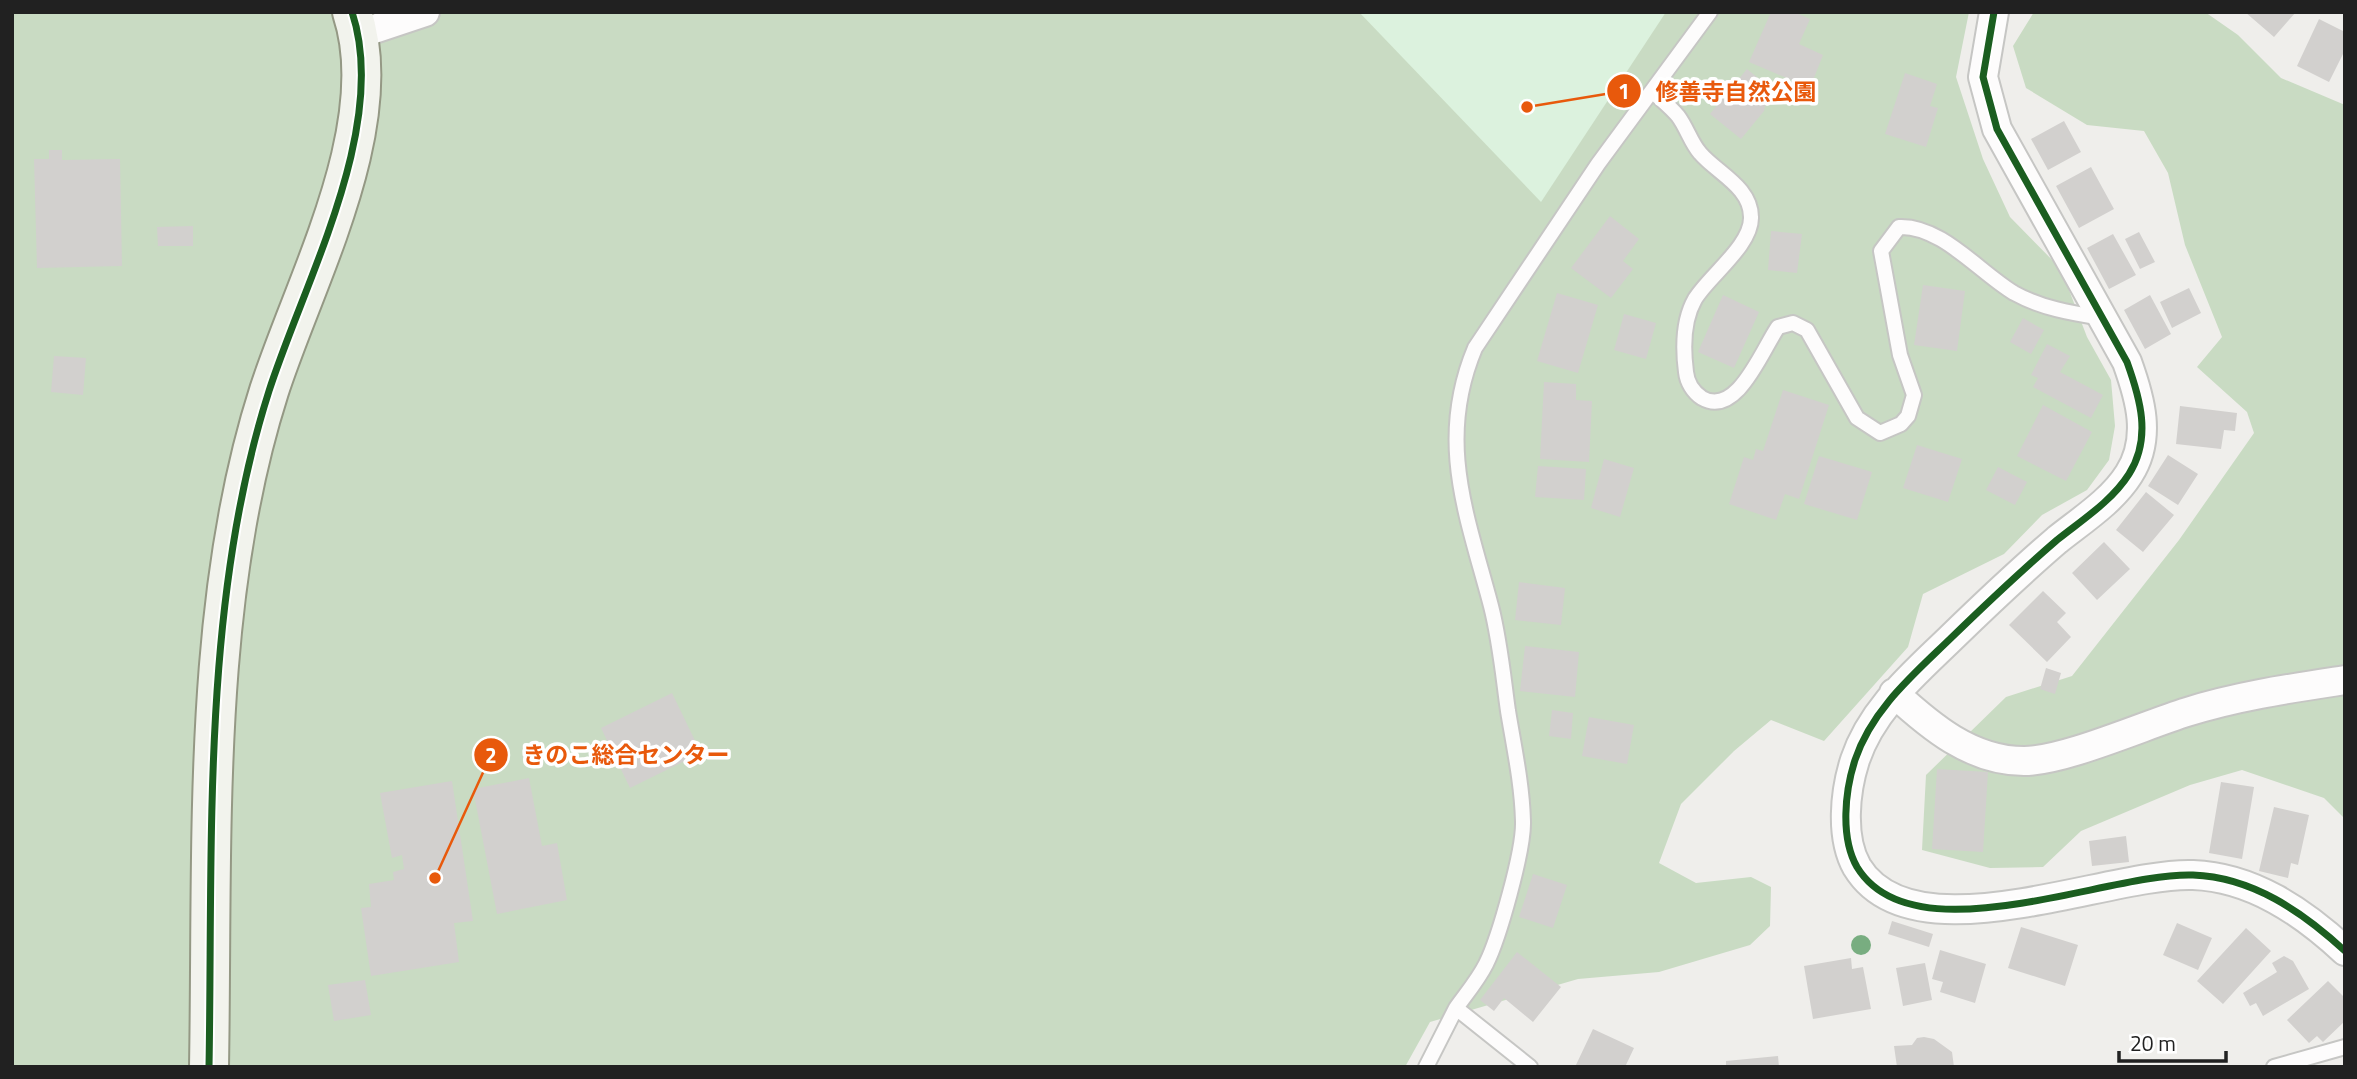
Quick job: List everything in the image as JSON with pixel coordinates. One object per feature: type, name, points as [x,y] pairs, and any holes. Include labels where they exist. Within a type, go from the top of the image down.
[{"type":"street","points":[[209,1067],[215,758],[221,644],[231,557],[269,391],[321,256],[356,133],[362,91],[355,23],[425,12]]},
{"type":"street","points":[[1994,12],[1983,77],[1997,129],[2127,362],[2141,402],[2143,429],[2130,473],[2103,503],[1973,616],[1894,693],[1867,732],[1855,761],[1846,827],[1849,849],[1865,879],[1879,891],[1899,901],[1964,910],[2053,899],[2146,879],[2194,874],[2267,894],[2290,905],[2342,947]]},
{"type":"street","points":[[1894,693],[1934,730],[1952,740],[2002,758],[2025,761],[2067,751],[2191,711],[2345,680]]},
{"type":"lane","points":[[1426,1067],[1456,1008],[1485,966],[1493,948],[1517,861],[1523,823],[1502,655],[1467,528],[1456,454],[1456,409],[1464,374],[1475,348],[1651,91],[1710,12]]},
{"type":"lane","points":[[1651,91],[1679,117],[1698,151],[1741,191],[1752,218],[1745,237],[1694,300],[1686,325],[1686,373],[1697,394],[1708,401],[1718,403],[1732,398],[1778,327],[1793,323],[1807,330],[1857,418],[1880,433],[1901,424],[1908,416],[1914,395],[1900,355],[1881,251],[1899,227],[1928,230],[2014,292],[2036,303],[2064,312],[2102,318]]},
{"type":"lane","points":[[1456,1008],[1530,1067]]},
{"type":"lane","points":[[2274,1067],[2345,1047]]},
{"type":"green space","points":[[12,12],[1969,12],[1956,77],[1983,159],[2010,217],[2061,269],[2087,337],[2111,380],[2115,426],[2109,460],[2087,490],[2042,515],[2004,554],[1923,594],[1908,647],[1824,741],[1771,720],[1734,751],[1681,804],[1659,863],[1696,883],[1751,877],[1771,887],[1770,926],[1750,945],[1659,972],[1578,979],[1430,1022],[1405,1067],[12,1067]]},
{"type":"green space","points":[[1359,12],[1666,12],[1541,202]]},
{"type":"green space","points":[[2034,12],[2205,12],[2238,35],[2281,78],[2345,105],[2345,819],[2324,798],[2242,770],[2190,785],[2081,831],[2043,867],[1990,868],[1922,850],[1926,775],[2006,697],[2072,676],[2179,540],[2254,433],[2247,412],[2197,367],[2222,337],[2185,245],[2168,173],[2144,131],[2087,125],[2026,88],[2013,46]]},
{"type":"building","points":[[1771,12],[1794,12],[1810,19],[1799,44],[1823,55],[1810,88],[1749,62]]},
{"type":"building","points":[[2245,12],[2296,12],[2274,37]]},
{"type":"building","points":[[2319,19],[2345,32],[2345,50],[2329,82],[2297,66]]},
{"type":"building","points":[[1747,69],[1770,88],[1764,111],[1741,139],[1710,114]]},
{"type":"building","points":[[1905,73],[1937,84],[1930,106],[1938,108],[1926,147],[1885,134]]},
{"type":"building","points":[[2064,121],[2081,152],[2048,170],[2031,139]]},
{"type":"building","points":[[49,150],[62,150],[62,160],[120,159],[122,266],[37,268],[34,159],[49,159]]},
{"type":"building","points":[[2091,167],[2114,209],[2079,228],[2056,186]]},
{"type":"building","points":[[1610,216],[1639,239],[1623,261],[1633,269],[1611,298],[1571,268]]},
{"type":"building","points":[[193,226],[193,246],[158,246],[157,227]]},
{"type":"building","points":[[1771,231],[1802,234],[1797,273],[1768,270]]},
{"type":"building","points":[[2139,232],[2155,262],[2140,269],[2125,239]]},
{"type":"building","points":[[2113,234],[2136,275],[2109,289],[2087,248]]},
{"type":"building","points":[[1923,285],[1965,291],[1957,351],[1914,345]]},
{"type":"building","points":[[2189,288],[2201,313],[2172,328],[2160,302]]},
{"type":"building","points":[[1557,293],[1598,305],[1578,373],[1537,361]]},
{"type":"building","points":[[1723,295],[1759,312],[1734,368],[1698,352]]},
{"type":"building","points":[[2150,295],[2171,334],[2145,349],[2124,310]]},
{"type":"building","points":[[1624,314],[1656,323],[1646,359],[1614,350]]},
{"type":"building","points":[[2023,318],[2044,330],[2031,354],[2010,342]]},
{"type":"building","points":[[2047,344],[2070,356],[2060,372],[2103,395],[2091,418],[2033,387],[2038,378],[2031,375]]},
{"type":"building","points":[[54,356],[86,358],[83,395],[51,392]]},
{"type":"building","points":[[1544,382],[1576,384],[1576,400],[1592,401],[1589,462],[1540,459]]},
{"type":"building","points":[[1783,390],[1829,405],[1799,499],[1785,494],[1776,520],[1729,504],[1744,457],[1753,460],[1756,449],[1763,451]]},
{"type":"building","points":[[2043,405],[2092,432],[2066,481],[2017,456]]},
{"type":"building","points":[[2180,406],[2237,413],[2235,431],[2224,430],[2221,449],[2176,444]]},
{"type":"building","points":[[1917,445],[1962,459],[1948,502],[1903,488]]},
{"type":"building","points":[[2168,455],[2198,474],[2178,505],[2148,486]]},
{"type":"building","points":[[1819,456],[1872,472],[1857,520],[1804,504]]},
{"type":"building","points":[[1604,459],[1634,468],[1620,517],[1591,508]]},
{"type":"building","points":[[1538,466],[1586,469],[1584,500],[1535,497]]},
{"type":"building","points":[[1998,467],[2027,482],[2015,505],[1986,490]]},
{"type":"building","points":[[2146,492],[2174,515],[2143,552],[2116,530]]},
{"type":"building","points":[[2104,542],[2130,569],[2097,600],[2072,573]]},
{"type":"building","points":[[1519,582],[1565,588],[1561,625],[1515,620]]},
{"type":"building","points":[[2043,591],[2066,613],[2057,622],[2071,637],[2047,662],[2009,625]]},
{"type":"building","points":[[1525,646],[1579,652],[1575,697],[1520,691]]},
{"type":"building","points":[[2046,668],[2061,673],[2055,694],[2040,689]]},
{"type":"building","points":[[672,693],[701,753],[630,788],[601,728]]},
{"type":"building","points":[[1552,710],[1573,713],[1571,739],[1549,736]]},
{"type":"building","points":[[1589,717],[1634,725],[1627,764],[1582,756]]},
{"type":"building","points":[[1937,769],[1988,772],[1983,852],[1932,849]]},
{"type":"building","points":[[529,778],[542,846],[557,843],[567,900],[497,914],[473,789]]},
{"type":"building","points":[[452,781],[473,921],[454,923],[459,962],[371,976],[361,908],[371,907],[369,884],[394,880],[393,872],[404,869],[402,855],[392,858],[380,793]]},
{"type":"building","points":[[2221,782],[2254,787],[2242,859],[2209,853]]},
{"type":"building","points":[[2274,807],[2309,815],[2298,865],[2291,863],[2288,878],[2259,871]]},
{"type":"building","points":[[2126,836],[2129,862],[2092,866],[2089,841]]},
{"type":"building","points":[[1533,874],[1567,885],[1553,928],[1519,917]]},
{"type":"building","points":[[1892,921],[1933,934],[1929,947],[1888,934]]},
{"type":"building","points":[[2177,923],[2212,938],[2198,970],[2163,955]]},
{"type":"building","points":[[2021,927],[2078,945],[2065,986],[2008,968]]},
{"type":"building","points":[[2246,928],[2271,951],[2223,1004],[2197,981]]},
{"type":"building","points":[[1940,950],[1986,964],[1975,1003],[1940,992],[1943,982],[1932,979]]},
{"type":"building","points":[[1517,952],[1561,987],[1533,1022],[1504,998],[1494,1011],[1480,1000]]},
{"type":"building","points":[[2284,956],[2293,961],[2309,989],[2263,1016],[2256,1003],[2250,1006],[2243,993],[2277,972],[2272,963]]},
{"type":"building","points":[[1851,958],[1852,969],[1863,967],[1871,1009],[1813,1019],[1804,966]]},
{"type":"building","points":[[1925,963],[1932,1000],[1903,1006],[1896,968]]},
{"type":"building","points":[[365,980],[371,1015],[334,1021],[328,985]]},
{"type":"building","points":[[2328,981],[2345,998],[2345,1021],[2323,1042],[2317,1036],[2309,1043],[2287,1020]]},
{"type":"building","points":[[1593,1029],[1634,1048],[1625,1067],[1575,1067]]},
{"type":"building","points":[[1917,1038],[1934,1039],[1952,1052],[1954,1067],[1897,1067],[1894,1046],[1912,1045]]},
{"type":"building","points":[[1778,1056],[1779,1067],[1726,1067],[1726,1061]]},
{"type":"cycle path","points":[[209,1067],[215,726],[221,640],[232,555],[247,472],[269,391],[321,253],[352,153],[360,104],[361,57],[352,12]]},
{"type":"cycle path","points":[[1994,12],[1983,77],[1997,129],[2127,362],[2142,418],[2140,446],[2129,474],[2114,493],[2003,588],[1909,679],[1883,708],[1862,742],[1852,772],[1846,814],[1852,855],[1857,867],[1884,894],[1921,907],[1966,909],[2014,904],[2156,878],[2193,875],[2215,877],[2236,882],[2275,899],[2312,923],[2345,951]]},
{"type":"place","name":"修善寺自然公園","points":[[1527,107]]},
{"type":"place","name":"きのこ総合センター","points":[[435,878]]}]
